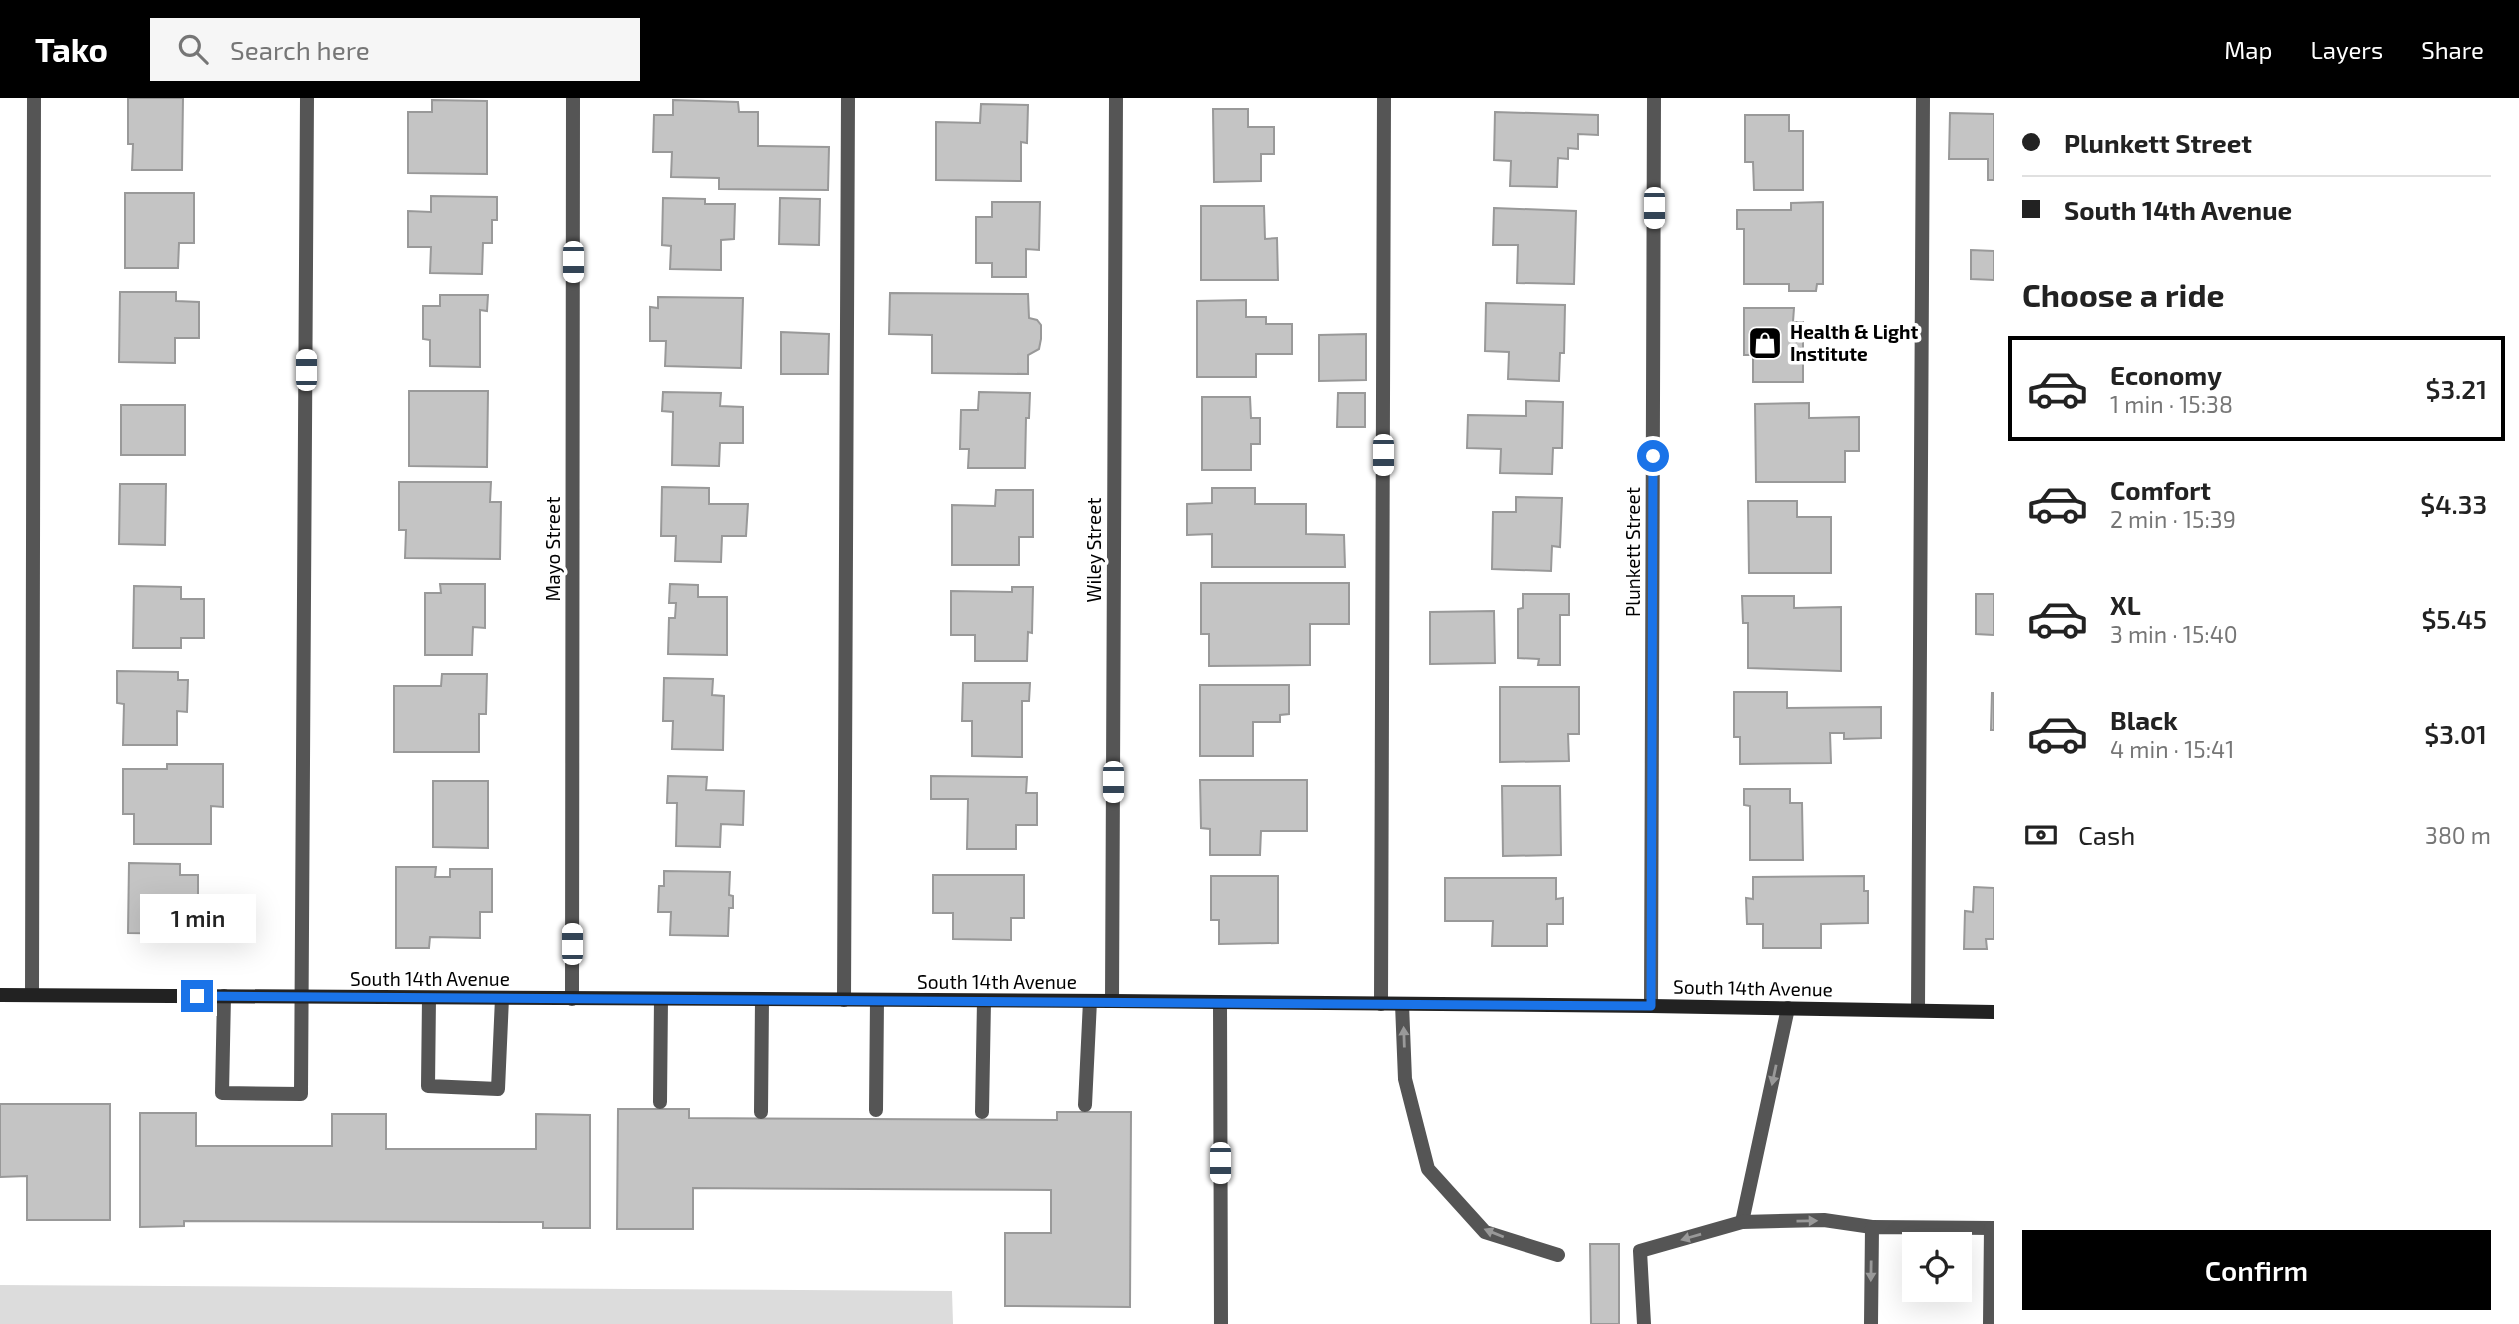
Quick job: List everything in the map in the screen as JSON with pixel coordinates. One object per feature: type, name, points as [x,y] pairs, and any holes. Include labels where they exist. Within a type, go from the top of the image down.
[{"type":"street","points":[[32,995],[34,98]]},
{"type":"street","points":[[225,996],[222,1093],[301,1094],[307,98]]},
{"type":"street","name":"Mayo Street","points":[[572,999],[573,98]]},
{"type":"street","points":[[844,1000],[848,98]]},
{"type":"street","name":"Wiley Street","points":[[1112,1001],[1116,98]]},
{"type":"street","points":[[1381,1004],[1384,98]]},
{"type":"street","name":"Plunkett Street","points":[[1651,1006],[1654,98]]},
{"type":"street","points":[[1918,1010],[1923,98]]},
{"type":"street","name":"South 14th Avenue","points":[[0,995],[1112,1001],[1994,1012]]},
{"type":"street","points":[[429,998],[428,1086],[498,1089],[502,998]]},
{"type":"street","points":[[660,1102],[661,999]]},
{"type":"street","points":[[761,1112],[762,1000]]},
{"type":"street","points":[[876,1110],[877,1000]]},
{"type":"street","points":[[982,1112],[984,1001]]},
{"type":"street","points":[[1085,1105],[1090,1002]]},
{"type":"street","points":[[1220,1003],[1221,1324]]},
{"type":"street","points":[[1402,1004],[1405,1079],[1428,1169],[1485,1231],[1558,1255]]},
{"type":"street","points":[[1742,1222],[1788,1008]]},
{"type":"street","points":[[1644,1324],[1640,1251],[1742,1222],[1824,1220],[1872,1227],[1992,1228],[1990,1324]]},
{"type":"street","points":[[1871,1324],[1872,1227]]},
{"type":"shaded area","points":[[0,1285],[952,1291],[953,1324],[0,1324]]},
{"type":"building","points":[[128,98],[183,98],[182,170],[132,170],[133,144],[128,144]]},
{"type":"building","points":[[432,100],[487,101],[487,174],[408,173],[408,112],[432,112]]},
{"type":"building","points":[[673,100],[738,102],[739,112],[758,112],[758,146],[829,147],[828,190],[719,189],[719,178],[671,177],[672,152],[653,152],[654,115],[673,115]]},
{"type":"building","points":[[981,104],[1028,105],[1027,143],[1021,142],[1021,181],[936,180],[936,122],[980,123]]},
{"type":"building","points":[[1213,109],[1248,109],[1248,127],[1274,127],[1274,154],[1261,154],[1261,181],[1214,182]]},
{"type":"building","points":[[1495,112],[1598,115],[1598,135],[1578,134],[1578,149],[1568,148],[1568,159],[1558,158],[1557,187],[1510,186],[1511,161],[1494,160]]},
{"type":"building","points":[[1950,113],[1994,114],[1994,180],[1988,180],[1988,159],[1949,159]]},
{"type":"building","points":[[1745,115],[1789,115],[1789,131],[1803,131],[1803,190],[1754,190],[1753,162],[1745,162]]},
{"type":"building","points":[[125,193],[194,193],[194,243],[179,243],[178,268],[125,268]]},
{"type":"building","points":[[431,196],[497,197],[497,220],[492,220],[492,243],[483,243],[482,274],[430,273],[431,247],[408,247],[408,211],[431,212]]},
{"type":"building","points":[[663,198],[705,199],[705,204],[735,204],[734,239],[721,240],[721,270],[670,269],[671,246],[662,245]]},
{"type":"building","points":[[780,198],[820,199],[819,245],[779,244]]},
{"type":"building","points":[[992,202],[1040,202],[1039,250],[1026,249],[1026,277],[992,277],[992,263],[976,263],[976,217],[992,217]]},
{"type":"building","points":[[1823,202],[1823,284],[1817,284],[1816,291],[1789,291],[1789,284],[1744,284],[1744,229],[1737,229],[1737,210],[1791,210],[1791,203]]},
{"type":"building","points":[[1201,206],[1264,206],[1265,239],[1277,238],[1278,280],[1201,280]]},
{"type":"building","points":[[1494,208],[1576,211],[1574,284],[1517,283],[1518,245],[1493,245]]},
{"type":"building","points":[[1971,250],[1994,251],[1994,280],[1971,279]]},
{"type":"building","points":[[120,292],[176,292],[176,301],[199,302],[199,338],[175,338],[175,363],[119,362]]},
{"type":"building","points":[[890,293],[1028,294],[1029,318],[1037,320],[1041,325],[1041,339],[1039,349],[1028,355],[1028,374],[932,373],[932,335],[889,334]]},
{"type":"building","points":[[440,295],[488,295],[487,311],[480,310],[480,367],[430,366],[430,340],[423,339],[423,306],[440,306]]},
{"type":"building","points":[[658,297],[743,298],[741,368],[665,366],[666,341],[650,341],[650,307],[658,308]]},
{"type":"building","points":[[1246,300],[1246,317],[1266,317],[1266,324],[1292,324],[1292,354],[1256,354],[1256,377],[1197,377],[1197,301]]},
{"type":"building","points":[[1486,303],[1565,305],[1564,353],[1560,353],[1559,381],[1508,379],[1509,352],[1485,351]]},
{"type":"building","points":[[1744,308],[1794,308],[1793,322],[1803,322],[1803,382],[1753,382],[1753,355],[1744,355]]},
{"type":"building","points":[[781,332],[829,334],[828,374],[781,374]]},
{"type":"building","points":[[1366,334],[1366,380],[1319,381],[1319,335]]},
{"type":"building","points":[[409,391],[488,391],[487,467],[409,466]]},
{"type":"building","points":[[663,392],[721,393],[720,406],[743,407],[743,443],[720,443],[719,466],[672,465],[673,412],[662,411]]},
{"type":"building","points":[[979,392],[1030,393],[1029,418],[1026,418],[1025,468],[968,468],[969,449],[960,449],[961,410],[978,410]]},
{"type":"building","points":[[1338,393],[1365,393],[1365,427],[1337,427]]},
{"type":"building","points":[[1202,397],[1250,397],[1251,418],[1260,418],[1260,444],[1251,444],[1251,470],[1202,470]]},
{"type":"building","points":[[1526,401],[1563,402],[1562,448],[1553,448],[1552,474],[1500,473],[1501,449],[1467,448],[1468,415],[1526,416]]},
{"type":"building","points":[[1809,403],[1809,418],[1859,417],[1859,451],[1845,451],[1845,482],[1756,482],[1755,404]]},
{"type":"building","points":[[121,405],[185,405],[185,455],[121,455]]},
{"type":"building","points":[[399,482],[491,482],[490,502],[501,502],[500,559],[405,558],[406,530],[399,530]]},
{"type":"building","points":[[120,484],[166,484],[165,545],[119,544]]},
{"type":"building","points":[[662,487],[709,488],[709,504],[748,504],[746,536],[722,536],[721,562],[675,561],[676,536],[661,536]]},
{"type":"building","points":[[1212,488],[1255,488],[1255,504],[1306,504],[1306,534],[1344,535],[1345,567],[1212,567],[1212,534],[1187,535],[1187,504],[1212,503]]},
{"type":"building","points":[[996,490],[1033,490],[1033,537],[1019,537],[1019,565],[952,565],[952,505],[995,506]]},
{"type":"building","points":[[1516,497],[1562,498],[1560,547],[1552,546],[1551,571],[1492,569],[1493,512],[1516,512]]},
{"type":"building","points":[[1748,501],[1797,501],[1797,517],[1831,517],[1831,573],[1749,573]]},
{"type":"building","points":[[1201,583],[1349,583],[1349,624],[1310,624],[1310,665],[1209,666],[1209,634],[1201,634]]},
{"type":"building","points":[[440,584],[485,584],[485,628],[473,627],[472,655],[425,655],[425,593],[441,593]]},
{"type":"building","points":[[670,584],[698,585],[698,597],[727,597],[727,655],[668,654],[669,618],[675,618],[676,603],[669,603]]},
{"type":"building","points":[[134,586],[181,587],[181,599],[204,599],[204,638],[181,638],[181,648],[133,648]]},
{"type":"building","points":[[1012,587],[1033,587],[1032,633],[1028,632],[1027,661],[975,661],[975,635],[951,635],[951,591],[1012,592]]},
{"type":"building","points":[[1523,594],[1569,594],[1569,615],[1560,615],[1560,665],[1538,665],[1539,659],[1518,658],[1518,609],[1523,608]]},
{"type":"building","points":[[1976,594],[1994,594],[1994,635],[1976,634]]},
{"type":"building","points":[[1742,596],[1794,596],[1794,608],[1841,607],[1841,671],[1748,668],[1748,623],[1743,623]]},
{"type":"building","points":[[1494,611],[1495,663],[1430,664],[1430,612]]},
{"type":"building","points":[[117,671],[178,672],[178,680],[188,680],[187,712],[177,711],[177,745],[123,745],[124,704],[117,703]]},
{"type":"building","points":[[442,674],[487,674],[486,714],[479,714],[479,752],[394,752],[394,686],[441,686]]},
{"type":"building","points":[[664,678],[713,679],[712,695],[724,696],[723,750],[672,749],[673,721],[663,721]]},
{"type":"building","points":[[963,683],[1030,683],[1029,701],[1022,701],[1022,757],[972,756],[972,721],[962,721]]},
{"type":"building","points":[[1200,685],[1289,685],[1289,714],[1280,715],[1280,722],[1253,722],[1253,756],[1200,756]]},
{"type":"building","points":[[1500,687],[1579,687],[1579,734],[1568,734],[1569,761],[1500,762]]},
{"type":"building","points":[[1734,692],[1787,692],[1787,708],[1881,707],[1881,738],[1844,739],[1844,733],[1830,733],[1831,763],[1740,764],[1740,737],[1734,737]]},
{"type":"building","points":[[1994,693],[1994,730],[1991,730]]},
{"type":"building","points":[[167,764],[223,764],[223,807],[211,806],[211,844],[134,844],[134,814],[123,814],[123,769],[167,769]]},
{"type":"building","points":[[668,776],[707,777],[706,790],[744,791],[743,825],[721,824],[720,847],[676,846],[677,803],[667,803]]},
{"type":"building","points":[[931,776],[1027,777],[1026,793],[1037,793],[1037,825],[1016,825],[1016,849],[967,849],[968,799],[931,799]]},
{"type":"building","points":[[1200,780],[1307,780],[1307,831],[1261,831],[1260,855],[1210,855],[1210,829],[1201,828]]},
{"type":"building","points":[[433,781],[488,781],[488,848],[433,847]]},
{"type":"building","points":[[1502,786],[1560,786],[1561,855],[1503,856]]},
{"type":"building","points":[[1744,789],[1790,789],[1790,803],[1802,803],[1803,860],[1750,860],[1750,806],[1744,805]]},
{"type":"building","points":[[129,863],[180,864],[180,875],[198,875],[198,934],[128,933]]},
{"type":"building","points":[[396,867],[436,867],[435,877],[450,877],[450,869],[492,869],[492,912],[480,912],[480,938],[430,937],[429,948],[396,948]]},
{"type":"building","points":[[664,871],[730,872],[729,895],[733,896],[733,908],[729,908],[728,936],[670,935],[671,912],[658,912],[659,886],[664,886]]},
{"type":"building","points":[[933,875],[1024,875],[1024,918],[1011,918],[1011,940],[953,939],[953,913],[933,913]]},
{"type":"building","points":[[1211,876],[1278,876],[1278,943],[1219,944],[1219,920],[1211,920]]},
{"type":"building","points":[[1864,876],[1864,891],[1868,891],[1868,923],[1821,924],[1821,948],[1763,948],[1763,924],[1747,924],[1746,898],[1753,899],[1753,877]]},
{"type":"building","points":[[1445,878],[1556,878],[1556,899],[1563,898],[1563,924],[1547,924],[1547,946],[1492,946],[1493,921],[1445,921]]},
{"type":"building","points":[[1974,887],[1994,888],[1994,939],[1986,939],[1987,949],[1964,949],[1965,911],[1973,912]]},
{"type":"building","points":[[0,1104],[110,1104],[110,1220],[27,1220],[27,1176],[0,1177]]},
{"type":"building","points":[[618,1109],[689,1109],[689,1118],[1057,1120],[1057,1112],[1131,1112],[1130,1307],[1005,1306],[1005,1233],[1051,1233],[1051,1190],[693,1188],[693,1229],[617,1229]]},
{"type":"building","points":[[140,1113],[196,1113],[196,1146],[332,1146],[332,1114],[386,1114],[386,1149],[536,1149],[536,1114],[590,1115],[590,1228],[543,1228],[543,1222],[184,1221],[184,1226],[140,1227]]},
{"type":"building","points":[[1590,1244],[1619,1244],[1619,1324],[1591,1324]]},
{"type":"place","name":"Health & Light Institute","points":[[1765,343]]},
{"type":"route","points":[[197,996],[1651,1006],[1653,456]]}]
